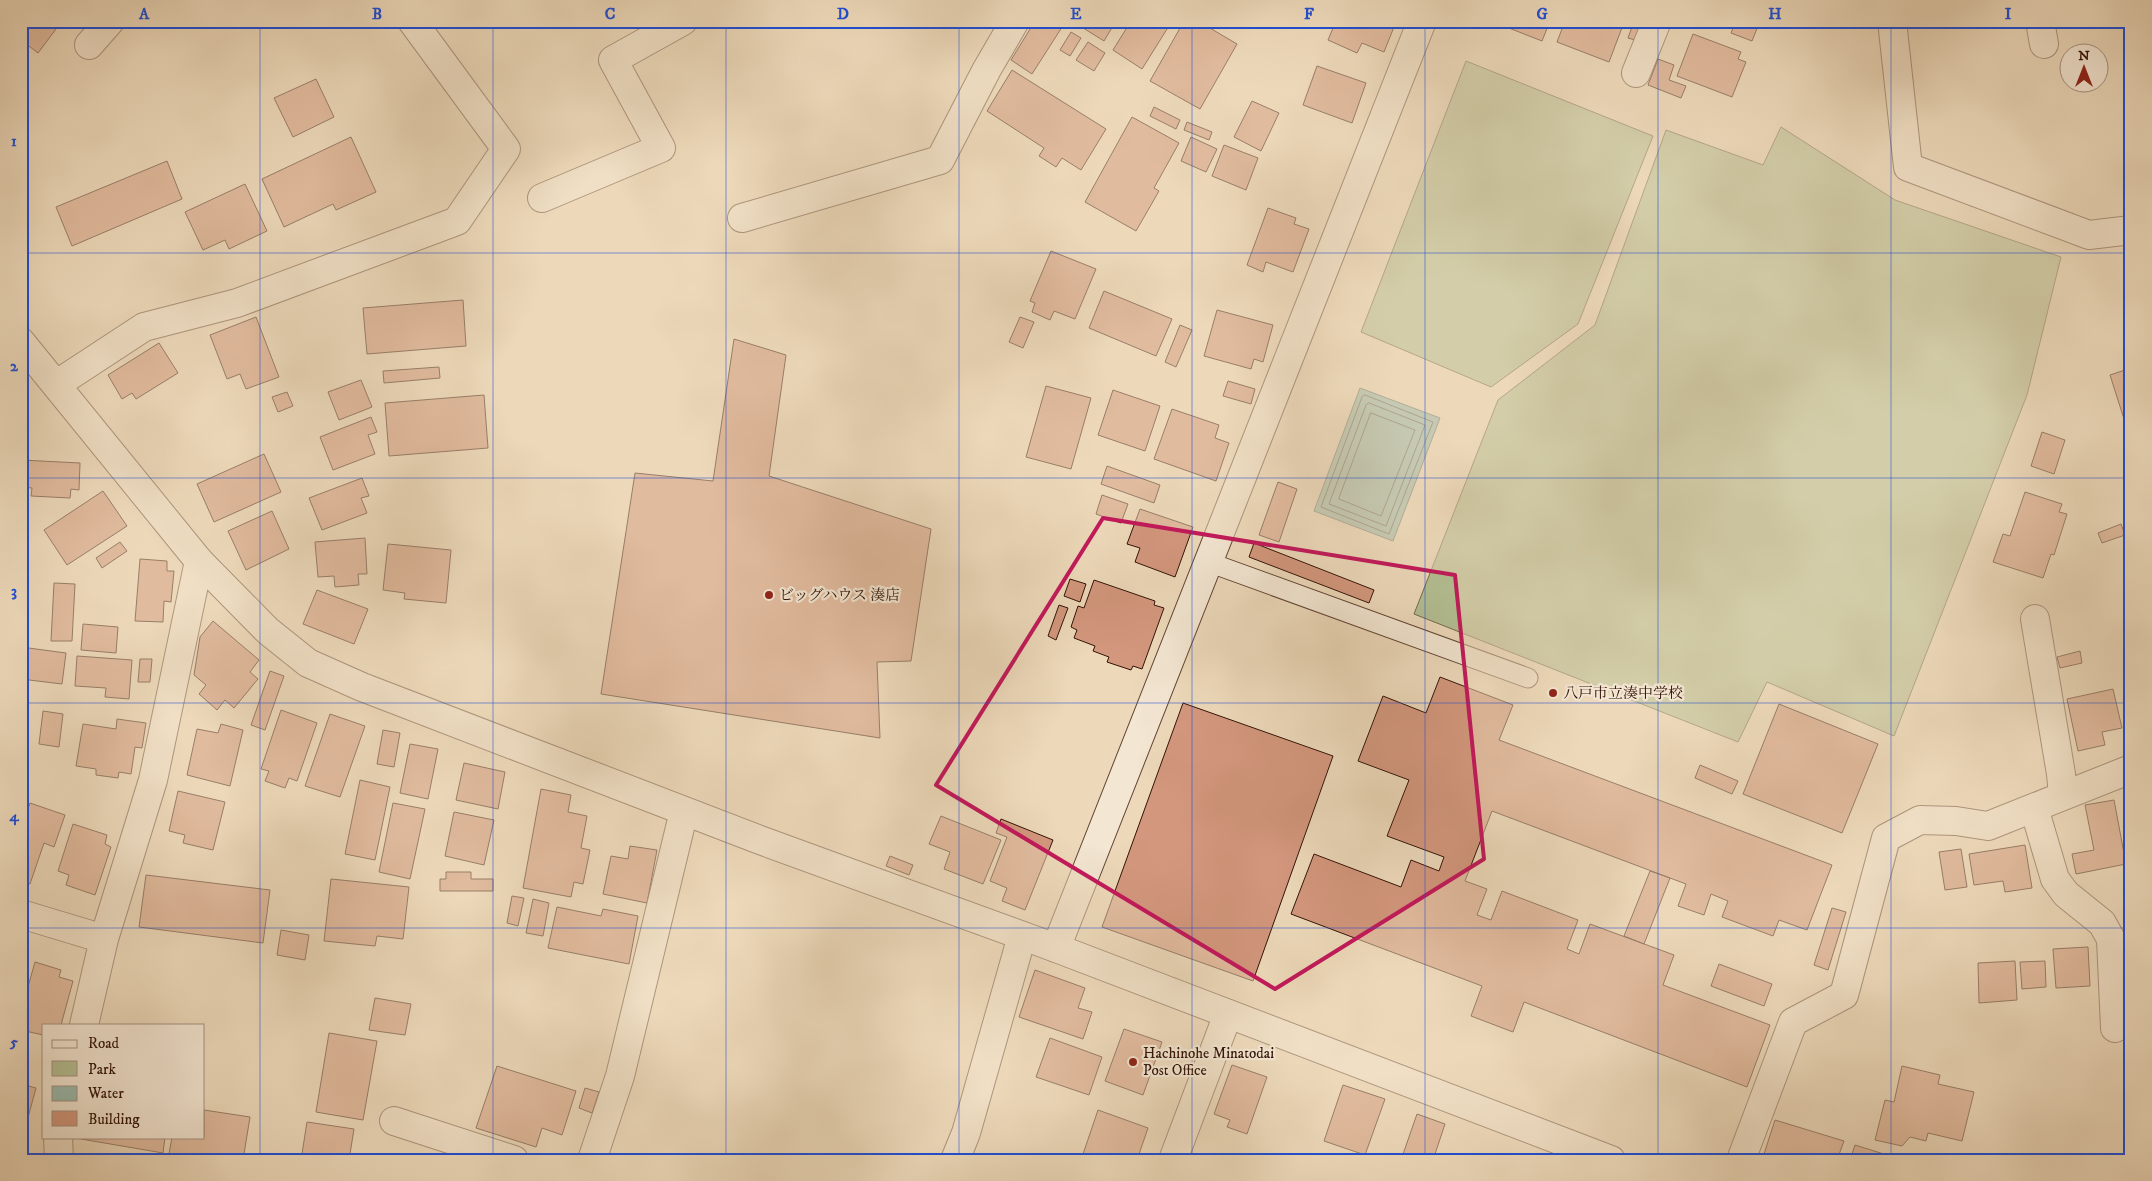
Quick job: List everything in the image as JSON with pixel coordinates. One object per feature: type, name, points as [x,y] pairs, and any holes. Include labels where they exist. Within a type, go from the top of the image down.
[{"type":"street","points":[[89,46],[110,21]]},
{"type":"street","points":[[56,384],[144,327],[237,303],[456,221],[506,149],[412,21]]},
{"type":"street","points":[[542,198],[661,148],[613,60],[683,21]]},
{"type":"street","points":[[742,218],[940,160],[987,69],[1015,21]]},
{"type":"street","points":[[1056,948],[1422,21]]},
{"type":"street","points":[[1636,73],[1657,21]]},
{"type":"street","points":[[1892,21],[1908,167],[2089,235],[2131,230]]},
{"type":"street","points":[[21,342],[199,561],[268,631],[308,663],[362,687],[684,810],[1056,948],[1611,1160]]},
{"type":"street","points":[[84,1024],[104,939],[153,780],[199,561]]},
{"type":"street","points":[[2035,619],[2063,796]]},
{"type":"street","points":[[1741,1160],[1793,1022],[1844,994],[1886,838],[1920,820],[1956,821],[1988,826],[2131,769]]},
{"type":"street","points":[[2034,808],[2055,879],[2066,894],[2102,923],[2111,939],[2115,1028]]},
{"type":"street","points":[[592,1160],[620,1076],[684,810]]},
{"type":"street","points":[[21,914],[104,939]]},
{"type":"street","points":[[955,1160],[966,1133],[1022,936]]},
{"type":"street","points":[[1173,1160],[1228,1014]]},
{"type":"street","points":[[394,1121],[514,1160]]},
{"type":"street","points":[[58,1138],[58,1160]]},
{"type":"lane","points":[[1208,562],[1528,678]]},
{"type":"highlighted area","points":[[1103,518],[1455,575],[1484,859],[1275,989],[936,785]]},
{"type":"green space","points":[[1466,61],[1653,136],[1578,324],[1491,387],[1361,332]]},
{"type":"green space","points":[[1781,127],[1895,200],[2061,257],[2027,395],[1894,736],[1767,682],[1738,742],[1414,614],[1498,400],[1595,325],[1666,130],[1763,165]]},
{"type":"water","points":[[1360,388],[1440,418],[1393,541],[1314,511]]},
{"type":"building","points":[[21,21],[62,21],[38,53],[21,40]]},
{"type":"building","points":[[1035,21],[1060,21],[1064,24],[1032,74],[1011,60]]},
{"type":"building","points":[[1072,21],[1116,21],[1104,41]]},
{"type":"building","points":[[1131,21],[1153,21],[1167,29],[1142,69],[1113,50]]},
{"type":"building","points":[[1184,21],[1198,21],[1237,44],[1200,109],[1150,81]]},
{"type":"building","points":[[1336,21],[1380,21],[1394,27],[1384,52],[1362,43],[1357,53],[1328,40]]},
{"type":"building","points":[[1491,21],[1550,21],[1542,41]]},
{"type":"building","points":[[1565,21],[1612,21],[1623,25],[1609,62],[1557,42]]},
{"type":"building","points":[[1634,21],[1642,22],[1635,40],[1628,38]]},
{"type":"building","points":[[1714,21],[1760,21],[1752,41],[1731,33],[1733,28]]},
{"type":"building","points":[[1071,32],[1081,38],[1070,56],[1060,50]]},
{"type":"building","points":[[1693,34],[1741,52],[1738,59],[1746,62],[1732,97],[1677,76]]},
{"type":"building","points":[[1088,42],[1105,53],[1094,71],[1076,60]]},
{"type":"building","points":[[1658,59],[1674,65],[1669,80],[1686,86],[1681,98],[1648,85]]},
{"type":"building","points":[[1317,66],[1366,83],[1352,123],[1303,105]]},
{"type":"building","points":[[1012,70],[1106,129],[1081,170],[1062,158],[1056,167],[1039,156],[1044,148],[987,111]]},
{"type":"building","points":[[316,79],[334,117],[293,137],[274,98]]},
{"type":"building","points":[[1252,101],[1279,113],[1261,151],[1234,137]]},
{"type":"building","points":[[1154,107],[1180,120],[1176,129],[1150,116]]},
{"type":"building","points":[[1132,117],[1179,143],[1154,188],[1159,191],[1136,231],[1085,202]]},
{"type":"building","points":[[1187,122],[1212,132],[1209,140],[1184,130]]},
{"type":"building","points":[[351,137],[376,192],[336,210],[333,204],[284,227],[262,179]]},
{"type":"building","points":[[1191,137],[1217,149],[1206,172],[1181,161]]},
{"type":"building","points":[[1224,145],[1258,158],[1246,190],[1212,176]]},
{"type":"building","points":[[167,161],[182,199],[72,246],[56,207]]},
{"type":"building","points":[[245,184],[267,231],[229,249],[225,240],[203,250],[185,212]]},
{"type":"building","points":[[1268,208],[1296,218],[1294,224],[1309,229],[1293,272],[1266,262],[1263,272],[1247,265]]},
{"type":"building","points":[[1051,251],[1096,269],[1075,319],[1054,311],[1050,320],[1032,312],[1035,303],[1030,301]]},
{"type":"building","points":[[1104,291],[1172,319],[1156,356],[1089,328]]},
{"type":"building","points":[[463,300],[466,346],[367,354],[363,308]]},
{"type":"building","points":[[1217,310],[1273,325],[1263,362],[1254,359],[1251,369],[1204,356]]},
{"type":"building","points":[[256,317],[279,377],[246,389],[240,374],[227,379],[210,335]]},
{"type":"building","points":[[1020,317],[1034,322],[1023,348],[1009,342]]},
{"type":"building","points":[[1180,325],[1192,330],[1176,367],[1165,362]]},
{"type":"building","name":"ビッグハウス 湊店","points":[[734,339],[786,355],[769,476],[931,529],[911,661],[877,662],[880,738],[601,694],[635,473],[713,481]]},
{"type":"building","points":[[159,343],[178,373],[136,399],[132,393],[122,399],[108,375]]},
{"type":"building","points":[[439,367],[440,378],[384,383],[383,371]]},
{"type":"building","points":[[2131,368],[2131,441],[2110,375]]},
{"type":"building","points":[[361,380],[372,407],[339,420],[328,392]]},
{"type":"building","points":[[1228,381],[1255,389],[1251,404],[1223,396]]},
{"type":"building","points":[[1046,386],[1091,398],[1071,469],[1026,457]]},
{"type":"building","points":[[1113,390],[1160,406],[1145,451],[1098,435]]},
{"type":"building","points":[[287,392],[293,406],[278,412],[272,397]]},
{"type":"building","points":[[484,395],[488,448],[389,456],[385,403]]},
{"type":"building","points":[[1172,409],[1219,425],[1215,438],[1229,443],[1216,481],[1154,459]]},
{"type":"building","points":[[371,417],[377,432],[368,435],[375,454],[333,470],[320,437]]},
{"type":"building","points":[[2042,432],[2065,440],[2054,474],[2031,466]]},
{"type":"building","points":[[264,454],[281,492],[214,522],[197,484]]},
{"type":"building","points":[[21,460],[80,463],[79,490],[71,489],[70,498],[31,496],[32,488],[21,487]]},
{"type":"building","points":[[1107,466],[1160,485],[1154,503],[1101,484]]},
{"type":"building","points":[[362,478],[369,496],[361,498],[367,513],[322,530],[309,498]]},
{"type":"building","points":[[1278,482],[1297,489],[1279,542],[1259,535]]},
{"type":"building","points":[[103,491],[127,526],[67,565],[44,530]]},
{"type":"building","points":[[2025,492],[2062,504],[2059,512],[2067,514],[2054,555],[2051,554],[2043,578],[1993,562],[2003,534],[2010,536]]},
{"type":"building","points":[[1102,495],[1128,504],[1121,523],[1096,514]]},
{"type":"building","points":[[1140,509],[1193,527],[1175,577],[1135,562],[1140,548],[1127,544]]},
{"type":"building","points":[[272,511],[289,549],[246,570],[228,531]]},
{"type":"building","points":[[2121,524],[2125,535],[2102,543],[2098,533]]},
{"type":"building","points":[[365,538],[367,574],[358,574],[359,585],[335,587],[334,576],[318,577],[315,542]]},
{"type":"building","points":[[120,542],[127,551],[102,568],[96,558]]},
{"type":"building","points":[[1254,543],[1374,590],[1369,603],[1249,557]]},
{"type":"building","points":[[388,544],[451,550],[446,603],[404,599],[405,593],[383,590]]},
{"type":"building","points":[[140,559],[167,561],[167,571],[174,571],[171,602],[164,601],[163,622],[135,621]]},
{"type":"building","points":[[1070,579],[1086,584],[1080,602],[1064,596]]},
{"type":"building","points":[[1094,580],[1155,601],[1154,605],[1164,608],[1142,669],[1133,666],[1131,670],[1107,662],[1109,657],[1093,651],[1095,646],[1074,638],[1077,630],[1071,627],[1078,606],[1084,608]]},
{"type":"building","points":[[54,583],[75,584],[72,641],[51,641]]},
{"type":"building","points":[[317,590],[368,609],[354,644],[303,624]]},
{"type":"building","points":[[1059,605],[1068,608],[1056,640],[1048,636]]},
{"type":"building","points":[[213,621],[259,660],[250,672],[258,679],[234,708],[225,700],[217,710],[199,694],[206,685],[194,675],[200,637]]},
{"type":"building","points":[[83,624],[118,627],[116,653],[81,650]]},
{"type":"building","points":[[21,647],[66,653],[62,684],[21,679]]},
{"type":"building","points":[[2080,651],[2082,663],[2060,668],[2057,657]]},
{"type":"building","points":[[77,656],[132,660],[129,699],[105,697],[106,688],[75,686]]},
{"type":"building","points":[[140,659],[152,659],[150,682],[138,682]]},
{"type":"building","points":[[270,671],[284,676],[265,730],[251,725]]},
{"type":"building","points":[[1440,677],[1513,705],[1499,740],[1832,865],[1807,930],[1779,920],[1773,936],[1722,917],[1728,901],[1711,894],[1704,915],[1678,906],[1686,884],[1492,811],[1465,881],[1487,889],[1477,915],[1491,920],[1502,891],[1578,920],[1567,949],[1579,954],[1590,924],[1674,955],[1663,985],[1770,1025],[1747,1087],[1524,1002],[1513,1032],[1471,1016],[1482,986],[1291,914],[1314,854],[1401,887],[1411,860],[1439,871],[1444,857],[1387,836],[1409,780],[1358,761],[1383,696],[1426,713]]},
{"type":"building","points":[[2113,689],[2122,728],[2102,732],[2105,745],[2078,751],[2067,699]]},
{"type":"building","points":[[1183,703],[1333,756],[1253,981],[1102,927]]},
{"type":"building","points":[[1779,704],[1878,744],[1842,833],[1743,794]]},
{"type":"building","points":[[281,710],[317,723],[297,781],[289,778],[285,788],[265,781],[269,771],[261,769]]},
{"type":"building","points":[[43,711],[63,714],[59,747],[39,744]]},
{"type":"building","points":[[330,714],[365,726],[340,797],[305,786]]},
{"type":"building","points":[[117,719],[146,723],[142,748],[135,747],[131,774],[119,772],[118,778],[96,775],[96,769],[76,766],[83,724],[116,729]]},
{"type":"building","points":[[221,724],[243,730],[230,786],[187,775],[197,729],[218,733]]},
{"type":"building","points":[[383,730],[400,733],[394,767],[377,764]]},
{"type":"building","points":[[410,744],[438,749],[428,799],[400,793]]},
{"type":"building","points":[[464,763],[505,772],[498,809],[456,800]]},
{"type":"building","points":[[1700,765],[1738,781],[1732,794],[1695,778]]},
{"type":"building","points":[[360,780],[390,787],[375,860],[345,854]]},
{"type":"building","points":[[2125,786],[2131,786],[2131,831],[2128,831]]},
{"type":"building","points":[[541,789],[571,795],[568,812],[587,816],[581,848],[590,850],[583,884],[574,882],[571,897],[523,888]]},
{"type":"building","points":[[178,791],[225,802],[213,850],[183,843],[185,835],[169,831]]},
{"type":"building","points":[[2114,800],[2126,864],[2076,874],[2072,854],[2094,850],[2085,805]]},
{"type":"building","points":[[30,803],[65,815],[54,847],[44,843],[30,884],[21,881],[21,828]]},
{"type":"building","points":[[393,803],[425,809],[410,879],[379,872]]},
{"type":"building","points":[[454,812],[494,820],[484,865],[445,856]]},
{"type":"building","points":[[941,816],[1001,840],[983,884],[944,869],[950,852],[929,844]]},
{"type":"building","points":[[1001,819],[1053,840],[1025,910],[1002,901],[1007,888],[990,881],[1007,837],[996,833]]},
{"type":"building","points":[[73,824],[107,835],[105,844],[111,847],[95,895],[66,885],[69,875],[58,871]]},
{"type":"building","points":[[2025,845],[2032,888],[2005,892],[2003,881],[1974,885],[1969,854]]},
{"type":"building","points":[[630,846],[657,850],[647,903],[603,894],[611,856],[628,859]]},
{"type":"building","points":[[1961,849],[1967,887],[1945,890],[1939,852]]},
{"type":"building","points":[[890,856],[913,865],[909,875],[886,866]]},
{"type":"building","points":[[1650,871],[1670,878],[1644,944],[1624,936]]},
{"type":"building","points":[[446,872],[471,872],[471,879],[493,879],[493,891],[440,891],[440,879],[446,879]]},
{"type":"building","points":[[146,875],[270,890],[263,943],[139,927]]},
{"type":"building","points":[[331,879],[409,887],[403,939],[377,936],[375,946],[324,941]]},
{"type":"building","points":[[512,896],[524,898],[518,926],[507,923]]},
{"type":"building","points":[[533,899],[549,903],[543,936],[526,933]]},
{"type":"building","points":[[557,907],[601,916],[603,909],[638,916],[629,964],[548,948]]},
{"type":"building","points":[[1832,908],[1846,912],[1828,970],[1814,965]]},
{"type":"building","points":[[281,930],[309,935],[305,960],[277,955]]},
{"type":"building","points":[[2088,947],[2090,986],[2056,988],[2053,949]]},
{"type":"building","points":[[2015,961],[2017,1000],[1979,1003],[1978,963]]},
{"type":"building","points":[[2045,961],[2046,987],[2022,989],[2020,962]]},
{"type":"building","points":[[35,962],[61,970],[59,977],[73,981],[61,1024],[42,1024],[42,1035],[21,1030],[21,1011]]},
{"type":"building","points":[[1719,964],[1772,984],[1764,1006],[1711,986]]},
{"type":"building","points":[[1035,970],[1085,988],[1078,1008],[1092,1012],[1083,1039],[1019,1017]]},
{"type":"building","points":[[375,998],[411,1004],[405,1035],[369,1030]]},
{"type":"building","points":[[1124,1029],[1162,1042],[1143,1095],[1105,1081]]},
{"type":"building","points":[[329,1033],[377,1041],[363,1120],[316,1112]]},
{"type":"building","points":[[1050,1038],[1102,1057],[1089,1095],[1036,1077]]},
{"type":"building","points":[[1232,1065],[1267,1077],[1247,1134],[1227,1127],[1230,1120],[1214,1114]]},
{"type":"building","points":[[497,1066],[576,1091],[562,1135],[542,1128],[536,1147],[476,1128]]},
{"type":"building","points":[[1902,1066],[1940,1075],[1938,1084],[1974,1092],[1962,1141],[1928,1133],[1926,1141],[1910,1137],[1902,1146],[1875,1140],[1885,1100],[1894,1102]]},
{"type":"building","points":[[21,1084],[36,1088],[24,1132],[21,1131]]},
{"type":"building","points":[[1343,1085],[1385,1099],[1365,1155],[1324,1141]]},
{"type":"building","points":[[585,1088],[599,1092],[592,1113],[579,1108]]},
{"type":"building","points":[[205,1110],[250,1117],[243,1160],[201,1160],[169,1154],[172,1138],[205,1138]]},
{"type":"building","points":[[1098,1110],[1148,1128],[1137,1160],[1081,1160]]},
{"type":"building","points":[[1417,1114],[1445,1124],[1433,1160],[1401,1160]]},
{"type":"building","points":[[1775,1120],[1844,1141],[1837,1160],[1770,1160],[1771,1156],[1764,1154]]},
{"type":"building","points":[[307,1122],[354,1129],[349,1160],[301,1160]]},
{"type":"building","points":[[81,1138],[165,1138],[163,1153]]},
{"type":"building","points":[[1855,1145],[1887,1155],[1886,1160],[1850,1160]]},
{"type":"place","name":"ビッグハウス 湊店","points":[[769,595]]},
{"type":"place","name":"八戸市立湊中学校","points":[[1553,693]]},
{"type":"place","name":"Hachinohe Minatodai Post Office","points":[[1133,1062]]}]
